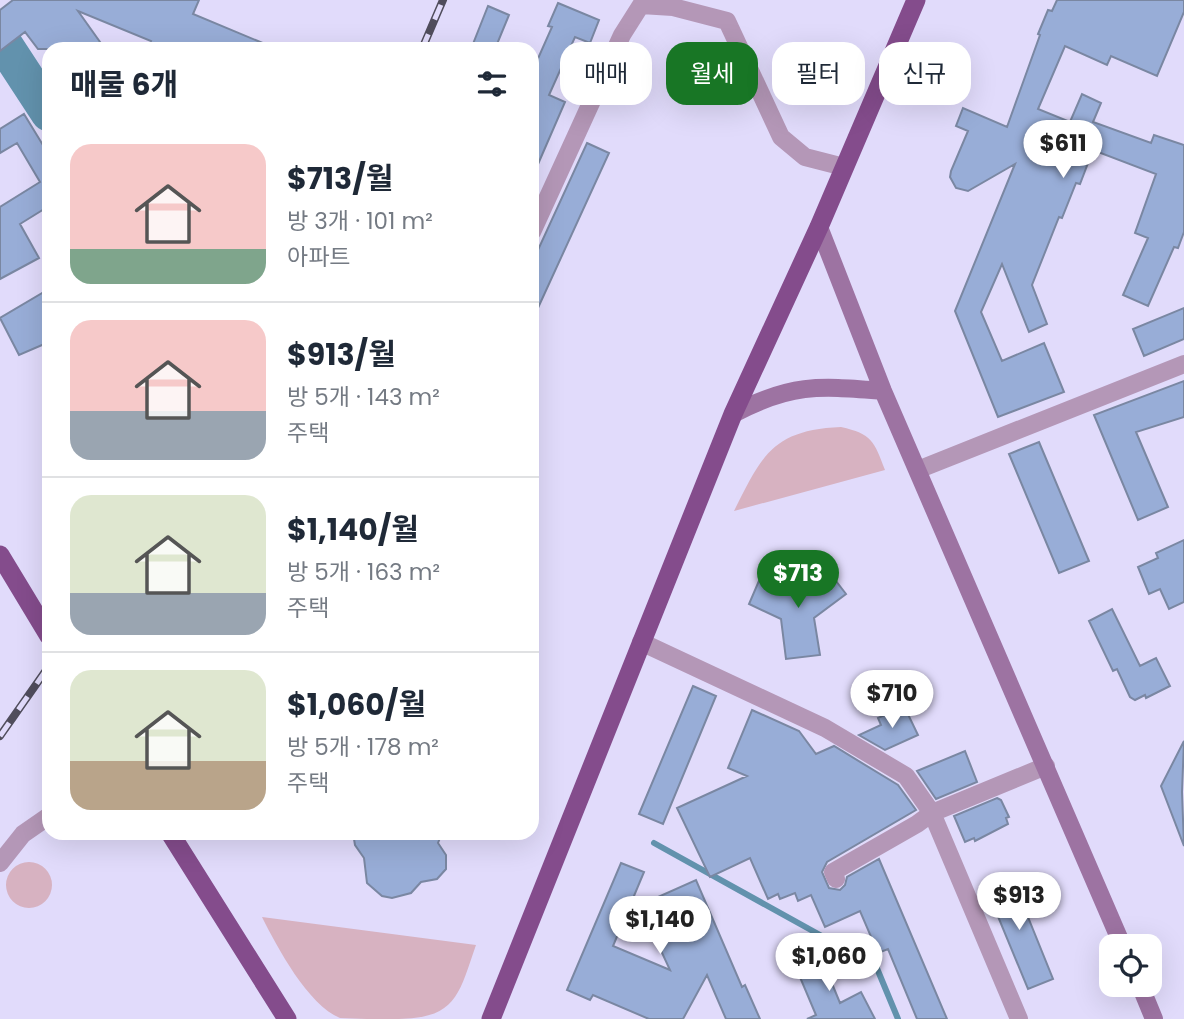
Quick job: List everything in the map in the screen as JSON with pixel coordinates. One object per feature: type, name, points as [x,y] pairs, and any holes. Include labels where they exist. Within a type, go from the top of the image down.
[{"type":"highway","points":[[479,1019],[494,1011],[733,414],[819,227],[916,0]]},
{"type":"highway","points":[[0,555],[42,624]]},
{"type":"highway","points":[[174,840],[287,1018]]},
{"type":"main road","points":[[819,227],[883,391],[920,469],[1117,934]]},
{"type":"main road","points":[[733,414],[768,396],[820,386],[883,391]]},
{"type":"main road","points":[[1145,997],[1154,1019]]},
{"type":"street","points":[[539,217],[622,34],[641,5],[673,7],[727,21],[781,137],[805,157],[844,167]]},
{"type":"street","points":[[920,469],[1184,364]]},
{"type":"street","points":[[641,642],[825,728],[895,768],[919,790],[932,813],[1019,1019]]},
{"type":"street","points":[[836,879],[833,872],[932,813],[1046,766]]},
{"type":"street","points":[[0,863],[23,834],[42,821]]},
{"type":"shaded area","points":[[841,427],[866,436],[878,452],[885,470],[734,511],[753,475],[772,449],[800,434]]},
{"type":"shaded area","points":[[29,862],[45,869],[52,885],[45,901],[29,908],[13,901],[6,885],[13,869]]},
{"type":"shaded area","points":[[262,917],[476,945],[458,991],[452,1002],[442,1009],[415,1018],[340,1018],[316,1001],[305,988]]},
{"type":"building","points":[[13,0],[199,0],[193,14],[260,42],[150,42],[78,11],[100,42],[42,42],[42,49],[38,49],[25,32],[0,51],[0,10]]},
{"type":"building","points":[[1057,0],[1184,0],[1184,12],[1157,76],[1111,56],[1107,65],[1065,46],[1038,109],[1070,122],[1082,94],[1101,103],[1093,122],[1151,143],[1154,135],[1184,145],[1184,232],[1178,248],[1174,247],[1148,306],[1123,295],[1148,238],[1135,233],[1156,174],[1093,150],[1080,184],[1076,183],[1062,218],[1059,217],[1032,285],[1047,324],[1029,332],[1002,264],[981,312],[1002,361],[1044,343],[1064,392],[998,417],[955,311],[1015,164],[968,191],[956,188],[950,177],[951,171],[968,131],[956,126],[963,108],[1007,127],[1040,35],[1038,34],[1048,10],[1052,11]]},
{"type":"building","points":[[558,3],[599,20],[590,42],[575,37],[573,42],[560,42],[560,70],[549,95],[560,100],[560,105],[564,105],[539,162],[539,56],[552,27],[548,26]]},
{"type":"building","points":[[488,6],[509,15],[498,42],[474,42]]},
{"type":"building","points":[[24,114],[42,144],[42,210],[20,224],[39,258],[0,279],[0,207],[40,182],[17,143],[0,153],[0,129]]},
{"type":"building","points":[[587,143],[609,153],[539,306],[539,248]]},
{"type":"building","points":[[42,293],[42,345],[19,355],[0,318]]},
{"type":"building","points":[[1184,308],[1184,339],[1144,356],[1133,329]]},
{"type":"building","points":[[1184,381],[1184,417],[1136,432],[1168,507],[1138,520],[1094,415]]},
{"type":"building","points":[[1039,442],[1089,561],[1059,573],[1009,454]]},
{"type":"building","points":[[1184,540],[1184,602],[1169,609],[1160,589],[1149,594],[1138,567],[1158,558],[1156,553]]},
{"type":"building","points":[[826,568],[846,594],[814,618],[820,655],[786,659],[781,619],[749,604],[761,576],[794,591]]},
{"type":"building","points":[[1112,609],[1140,666],[1156,658],[1170,686],[1146,698],[1145,695],[1135,700],[1130,697],[1117,669],[1113,671],[1089,621]]},
{"type":"building","points":[[693,686],[716,696],[663,824],[639,814]]},
{"type":"building","points":[[904,706],[918,735],[885,750],[859,735],[881,725],[878,718]]},
{"type":"building","points":[[752,710],[799,731],[816,754],[834,746],[898,785],[916,810],[827,862],[822,872],[829,888],[840,890],[847,877],[879,859],[947,1019],[917,1019],[888,949],[878,953],[860,911],[825,927],[811,895],[798,901],[795,893],[780,899],[778,894],[768,899],[750,858],[710,877],[677,808],[747,776],[728,768]]},
{"type":"building","points":[[1184,741],[1182,792],[1184,846],[1161,786]]},
{"type":"building","points":[[965,751],[977,782],[936,799],[917,771]]},
{"type":"building","points":[[997,798],[1001,800],[1009,817],[1006,818],[1008,824],[975,841],[974,838],[965,842],[954,816]]},
{"type":"building","points":[[354,840],[439,840],[438,843],[446,855],[446,869],[437,879],[421,882],[411,893],[392,898],[382,896],[367,883],[364,858]]},
{"type":"building","points":[[621,863],[644,872],[613,946],[670,970],[640,905],[696,880],[742,987],[745,985],[760,1019],[726,1019],[707,975],[683,1019],[649,1019],[593,995],[590,1000],[567,990]]},
{"type":"building","points":[[1011,875],[1053,979],[1028,989],[985,885]]},
{"type":"building","points":[[819,952],[840,1003],[861,992],[875,1019],[807,1019],[816,1015],[794,963]]},
{"type":"waterway","points":[[0,38],[42,102]]},
{"type":"waterway","points":[[654,843],[876,966],[898,1019]]},
{"type":"railway","points":[[425,42],[443,0]]},
{"type":"railway","points":[[0,736],[42,676]]}]
